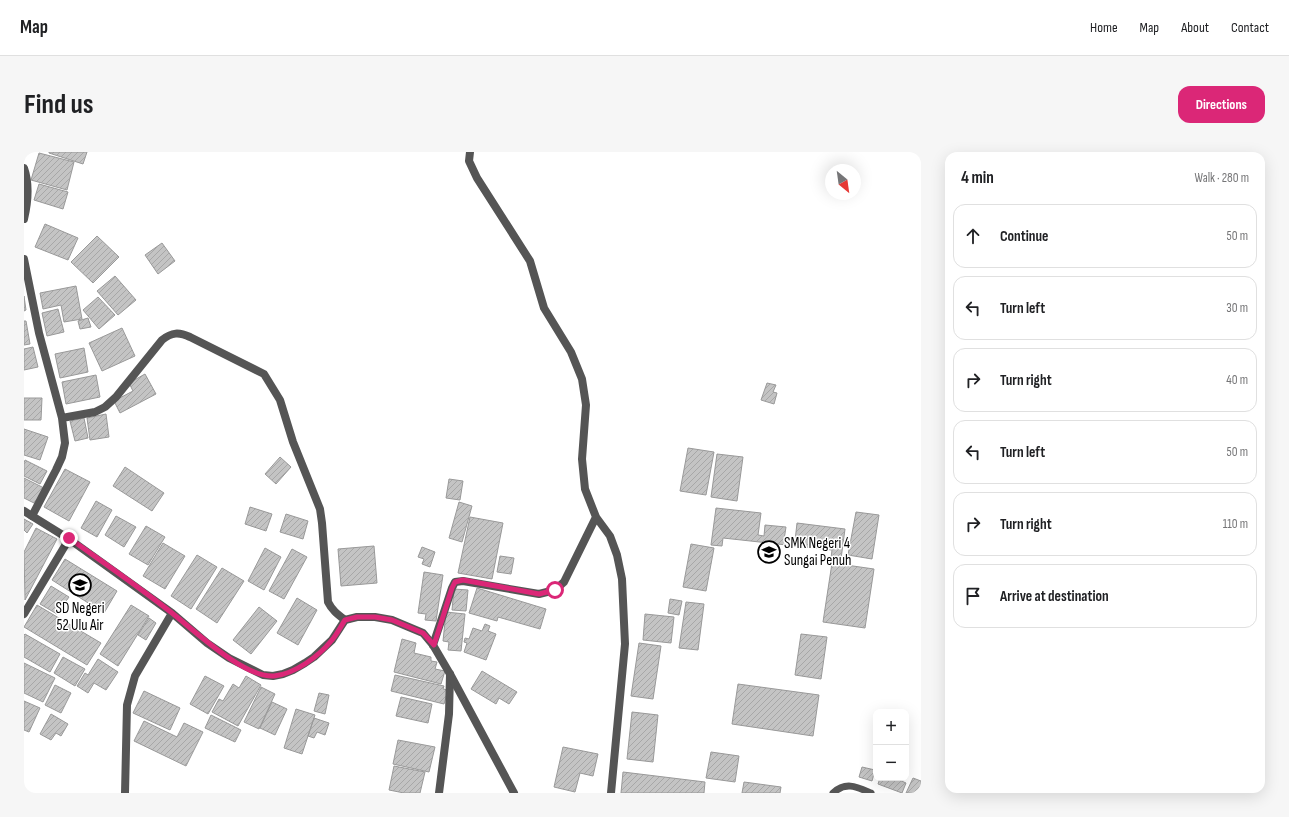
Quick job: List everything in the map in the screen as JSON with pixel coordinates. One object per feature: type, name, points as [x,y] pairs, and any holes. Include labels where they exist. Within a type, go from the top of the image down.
[{"type":"street","points":[[470,152],[470,161],[477,178],[530,262],[544,308],[570,352],[582,379],[586,405],[582,459],[585,489],[596,517],[610,536],[617,554],[622,579],[625,644],[612,793]]},
{"type":"street","points":[[24,168],[28,188],[28,206],[24,219]]},
{"type":"street","points":[[24,259],[38,333],[62,418],[65,443],[62,457],[32,516]]},
{"type":"street","points":[[62,418],[95,412],[105,407],[116,397],[162,340],[169,334],[182,333],[264,374],[280,400],[292,442],[316,498],[322,523],[328,602],[331,608],[345,620]]},
{"type":"street","points":[[24,511],[69,538],[172,613],[207,643],[229,658],[254,672],[263,675],[273,676],[293,670],[314,657],[332,640],[345,620],[357,617],[375,617],[392,620],[423,633],[434,645],[514,793]]},
{"type":"street","points":[[434,645],[455,582],[463,580],[539,594],[555,590],[564,582],[596,517]]},
{"type":"street","points":[[24,614],[69,538]]},
{"type":"street","points":[[125,793],[127,705],[135,676],[172,613]]},
{"type":"street","points":[[439,793],[449,714],[450,674]]},
{"type":"lane","points":[[833,793],[838,788],[851,785],[871,793]]},
{"type":"building","points":[[49,152],[87,152],[83,164]]},
{"type":"building","points":[[39,153],[74,162],[67,190],[31,180]]},
{"type":"building","points":[[39,184],[68,192],[63,209],[34,200]]},
{"type":"building","points":[[45,224],[78,238],[68,260],[35,247]]},
{"type":"building","points":[[97,236],[119,257],[93,283],[71,262]]},
{"type":"building","points":[[162,243],[175,261],[158,274],[145,255]]},
{"type":"building","points":[[115,276],[136,300],[118,315],[97,291]]},
{"type":"building","points":[[76,286],[82,319],[64,322],[61,305],[43,309],[40,293]]},
{"type":"building","points":[[24,296],[26,310],[24,311]]},
{"type":"building","points":[[98,297],[115,315],[99,329],[83,310]]},
{"type":"building","points":[[58,309],[64,332],[47,336],[42,313]]},
{"type":"building","points":[[88,318],[91,327],[80,329],[78,321]]},
{"type":"building","points":[[24,321],[26,321],[30,344],[24,345]]},
{"type":"building","points":[[122,328],[135,356],[102,371],[89,343]]},
{"type":"building","points":[[33,347],[38,367],[24,370],[24,349]]},
{"type":"building","points":[[84,348],[88,372],[60,378],[55,354]]},
{"type":"building","points":[[145,374],[156,394],[120,413],[114,401],[133,391],[129,383]]},
{"type":"building","points":[[96,375],[100,397],[66,404],[62,382]]},
{"type":"building","points":[[767,383],[776,385],[773,392],[777,393],[774,404],[761,400]]},
{"type":"building","points":[[24,398],[42,398],[41,420],[24,420]]},
{"type":"building","points":[[106,414],[109,437],[90,440],[87,418]]},
{"type":"building","points":[[84,418],[88,438],[75,441],[70,421]]},
{"type":"building","points":[[24,429],[48,437],[40,460],[24,455]]},
{"type":"building","points":[[688,448],[714,452],[706,495],[680,491]]},
{"type":"building","points":[[717,454],[743,457],[737,501],[711,497]]},
{"type":"building","points":[[280,457],[291,467],[276,484],[265,474]]},
{"type":"building","points":[[25,460],[47,471],[40,484],[24,476]]},
{"type":"building","points":[[125,467],[164,493],[152,511],[113,486]]},
{"type":"building","points":[[65,469],[90,482],[69,521],[44,507]]},
{"type":"building","points":[[24,478],[44,488],[36,504],[24,498]]},
{"type":"building","points":[[449,479],[463,481],[460,500],[446,498]]},
{"type":"building","points":[[96,501],[112,510],[97,537],[81,528]]},
{"type":"building","points":[[459,502],[472,506],[462,542],[449,538]]},
{"type":"building","points":[[250,507],[272,514],[266,531],[245,524]]},
{"type":"building","points":[[716,508],[761,513],[758,535],[764,536],[765,525],[786,527],[784,540],[795,541],[797,523],[845,529],[841,559],[831,558],[832,550],[723,538],[722,546],[711,545]]},
{"type":"building","points":[[856,512],[879,515],[872,559],[848,555]]},
{"type":"building","points":[[286,514],[308,521],[303,539],[280,532]]},
{"type":"building","points":[[116,516],[136,527],[124,547],[105,535]]},
{"type":"building","points":[[470,517],[503,523],[492,579],[458,573]]},
{"type":"building","points":[[24,519],[33,524],[27,533],[24,530]]},
{"type":"building","points":[[146,526],[165,537],[148,565],[129,554]]},
{"type":"building","points":[[36,528],[57,539],[25,600],[24,552]]},
{"type":"building","points":[[163,543],[185,556],[165,589],[143,576]]},
{"type":"building","points":[[691,544],[714,548],[706,591],[683,587]]},
{"type":"building","points":[[374,546],[377,583],[341,586],[338,549]]},
{"type":"building","points":[[422,547],[435,552],[430,567],[422,564],[424,559],[418,557]]},
{"type":"building","points":[[265,548],[281,557],[264,590],[248,581]]},
{"type":"building","points":[[292,549],[307,557],[284,599],[269,591]]},
{"type":"building","points":[[197,555],[217,567],[191,609],[171,596]]},
{"type":"building","points":[[500,556],[514,558],[511,574],[497,572]]},
{"type":"building","points":[[65,559],[117,591],[104,613],[52,580]]},
{"type":"building","points":[[832,563],[874,569],[865,628],[823,622]]},
{"type":"building","points":[[222,568],[244,581],[217,623],[196,609]]},
{"type":"building","points":[[424,572],[443,575],[436,621],[425,620],[426,614],[418,613]]},
{"type":"building","points":[[51,586],[69,597],[57,614],[40,604]]},
{"type":"building","points":[[477,588],[546,609],[540,629],[498,617],[497,621],[469,613]]},
{"type":"building","points":[[454,589],[468,590],[466,611],[452,610]]},
{"type":"building","points":[[297,598],[317,610],[298,645],[277,633]]},
{"type":"building","points":[[670,599],[682,601],[679,615],[668,613]]},
{"type":"building","points":[[686,602],[704,604],[698,650],[679,648]]},
{"type":"building","points":[[37,605],[101,643],[87,665],[24,627]]},
{"type":"building","points":[[131,605],[149,616],[118,666],[100,654]]},
{"type":"building","points":[[259,607],[277,621],[251,654],[233,640]]},
{"type":"building","points":[[446,612],[465,614],[461,651],[448,650],[449,642],[443,641]]},
{"type":"building","points":[[645,614],[674,617],[671,643],[643,640]]},
{"type":"building","points":[[149,618],[156,623],[146,640],[138,635]]},
{"type":"building","points":[[485,624],[490,626],[488,631],[496,634],[486,660],[464,652],[467,643],[464,642],[465,638],[469,639],[473,628],[482,631]]},
{"type":"building","points":[[25,634],[60,654],[50,672],[24,657]]},
{"type":"building","points":[[801,634],[827,637],[821,679],[795,675]]},
{"type":"building","points":[[402,639],[416,643],[414,653],[431,657],[431,661],[437,662],[435,669],[445,671],[441,684],[394,672]]},
{"type":"building","points":[[639,643],[661,646],[653,699],[631,696]]},
{"type":"building","points":[[63,657],[85,669],[75,686],[54,673]]},
{"type":"building","points":[[98,659],[118,672],[106,690],[94,683],[88,693],[77,686],[85,673],[88,675]]},
{"type":"building","points":[[24,663],[55,678],[43,702],[24,693]]},
{"type":"building","points":[[482,671],[517,692],[509,704],[499,698],[496,704],[471,689]]},
{"type":"building","points":[[395,675],[444,686],[443,689],[448,690],[444,704],[391,691]]},
{"type":"building","points":[[205,676],[224,686],[208,714],[190,704]]},
{"type":"building","points":[[246,676],[261,685],[238,726],[212,712],[219,699],[223,701],[233,684],[239,688]]},
{"type":"building","points":[[738,684],[819,695],[813,736],[732,724]]},
{"type":"building","points":[[55,685],[71,693],[61,713],[45,705]]},
{"type":"building","points":[[261,687],[275,694],[259,729],[244,722]]},
{"type":"building","points":[[144,691],[180,708],[170,730],[133,713]]},
{"type":"building","points":[[319,693],[329,695],[325,714],[314,711]]},
{"type":"building","points":[[401,697],[432,704],[428,723],[396,716]]},
{"type":"building","points":[[24,701],[40,708],[29,732],[24,730]]},
{"type":"building","points":[[272,702],[287,709],[275,735],[260,728]]},
{"type":"building","points":[[296,709],[315,715],[302,754],[284,748]]},
{"type":"building","points":[[632,712],[658,715],[653,762],[627,759]]},
{"type":"building","points":[[51,714],[68,724],[61,736],[56,733],[51,740],[40,734]]},
{"type":"building","points":[[211,715],[241,730],[235,742],[205,728]]},
{"type":"building","points":[[314,718],[329,723],[325,735],[317,732],[314,738],[308,736]]},
{"type":"building","points":[[144,721],[177,737],[184,723],[203,732],[186,766],[134,741]]},
{"type":"building","points":[[398,740],[435,747],[429,772],[393,764]]},
{"type":"building","points":[[563,747],[598,754],[593,776],[580,773],[575,792],[554,787]]},
{"type":"building","points":[[711,752],[739,756],[735,782],[706,778]]},
{"type":"building","points":[[394,766],[425,772],[420,793],[404,793],[389,790]]},
{"type":"building","points":[[862,767],[873,770],[872,781],[859,777]]},
{"type":"building","points":[[623,772],[705,782],[704,793],[621,793]]},
{"type":"building","points":[[913,778],[921,781],[921,789],[919,793],[906,793]]},
{"type":"building","points":[[879,781],[902,781],[906,783],[902,793],[878,784]]},
{"type":"building","points":[[744,782],[781,787],[780,793],[742,793]]},
{"type":"place","name":"SMK Negeri 4 Sungai Penuh","points":[[769,552]]},
{"type":"place","name":"SD Negeri 52 Ulu Air","points":[[80,585]]},
{"type":"route","points":[[69,538],[172,613],[207,643],[229,658],[254,672],[263,675],[273,676],[283,674],[305,663],[314,657],[332,640],[345,620],[357,617],[375,617],[392,620],[423,633],[434,645],[455,582],[463,580],[539,594],[555,590]]}]
